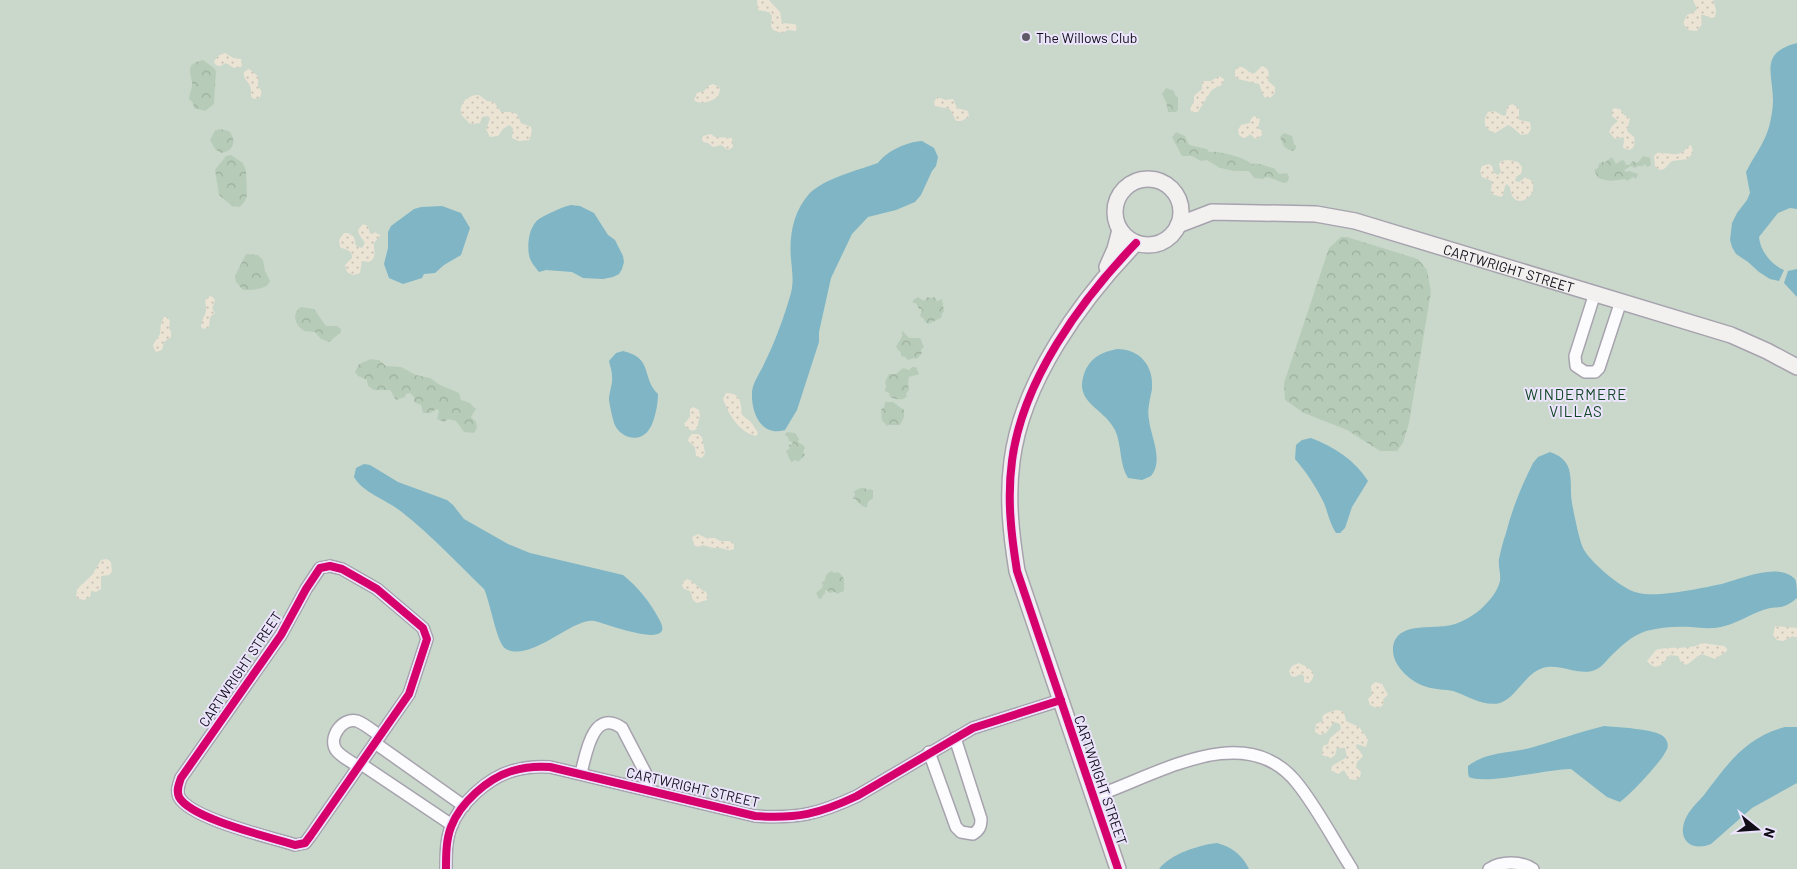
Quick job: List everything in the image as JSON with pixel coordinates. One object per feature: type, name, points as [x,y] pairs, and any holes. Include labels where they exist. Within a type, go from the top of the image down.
[{"type":"street","points":[[1143,179],[1153,179],[1162,182],[1176,194],[1180,203],[1181,214],[1178,225],[1174,232],[1161,242],[1152,245],[1136,243],[1127,238],[1120,230],[1114,212],[1116,202],[1126,187],[1134,182],[1143,179]]},
{"type":"street","name":"CARTWRIGHT STREET","points":[[1180,203],[1212,212],[1276,212],[1335,216],[1409,236],[1731,335],[1797,367]]},
{"type":"street","name":"CARTWRIGHT STREET","points":[[1178,225],[1212,212]]},
{"type":"street","name":"CARTWRIGHT STREET","points":[[1103,278],[1115,249],[1120,230]]},
{"type":"street","name":"CARTWRIGHT STREET","points":[[1118,869],[1017,571],[1011,536],[1009,502],[1012,461],[1020,421],[1046,361],[1103,278],[1136,243]]},
{"type":"street","points":[[1595,293],[1575,356],[1576,366],[1585,372],[1590,373],[1599,368],[1621,301]]},
{"type":"street","name":"CARTWRIGHT STREET","points":[[330,566],[342,569],[377,589],[423,628],[427,639],[409,694],[360,766],[305,843],[295,845],[222,823],[184,803],[177,789],[181,778],[281,635],[306,589],[320,568],[330,566]]},
{"type":"street","name":"CARTWRIGHT STREET","points":[[446,869],[448,843],[452,825],[464,806],[491,780],[511,771],[532,766],[550,767],[755,816],[802,816],[837,806],[857,796],[929,752],[973,728],[1061,700]]},
{"type":"street","points":[[452,825],[336,749],[334,742],[340,726],[347,721],[357,721],[378,740],[464,806]]},
{"type":"street","name":"CARTWRIGHT STREET","points":[[581,773],[595,730],[608,722],[615,723],[622,728],[646,774],[647,790]]},
{"type":"street","points":[[929,752],[956,827],[961,832],[973,834],[981,826],[981,819],[955,738]]},
{"type":"street","name":"CARTWRIGHT STREET","points":[[1094,796],[1171,767],[1220,752],[1252,754],[1281,768],[1296,782],[1352,869]]},
{"type":"street","points":[[1489,869],[1496,865],[1509,863],[1528,866],[1533,869]]},
{"type":"green space","points":[[0,0],[1797,0],[1797,869],[0,869]]},
{"type":"green space","points":[[203,60],[216,71],[214,104],[205,111],[194,108],[193,103],[189,99],[192,84],[190,68],[194,63]]},
{"type":"green space","points":[[1166,88],[1174,91],[1178,98],[1178,110],[1176,112],[1168,112],[1162,94]]},
{"type":"green space","points":[[219,129],[229,131],[233,138],[231,148],[221,153],[215,149],[210,140],[215,131]]},
{"type":"green space","points":[[1176,132],[1185,136],[1189,145],[1207,149],[1209,152],[1232,155],[1252,164],[1274,168],[1279,174],[1287,173],[1288,181],[1285,183],[1266,177],[1263,179],[1254,178],[1249,171],[1234,171],[1220,168],[1207,160],[1201,161],[1192,156],[1182,156],[1172,137]]},
{"type":"green space","points":[[1284,133],[1292,136],[1296,146],[1293,151],[1285,148],[1283,144],[1280,137]]},
{"type":"green space","points":[[231,155],[243,163],[246,171],[247,195],[240,207],[232,206],[219,195],[215,170],[226,156]]},
{"type":"green space","points":[[1643,156],[1650,158],[1651,165],[1648,167],[1644,164],[1635,168],[1631,166],[1624,170],[1638,174],[1636,179],[1633,177],[1627,181],[1625,179],[1606,180],[1598,178],[1594,170],[1603,161],[1604,163],[1612,157],[1616,164],[1624,160],[1626,165],[1629,165],[1633,161],[1636,163]]},
{"type":"green space","points":[[1341,237],[1347,237],[1418,259],[1427,270],[1431,292],[1409,423],[1403,443],[1397,451],[1380,451],[1347,430],[1304,413],[1285,400],[1284,383],[1329,248]]},
{"type":"green space","points":[[246,254],[258,255],[263,260],[265,271],[270,281],[266,286],[259,289],[243,290],[236,282],[235,276]]},
{"type":"green space","points":[[918,297],[924,301],[927,297],[934,297],[937,301],[942,299],[944,311],[941,318],[928,324],[925,322],[920,316],[922,309],[919,309],[916,303],[913,303],[913,300]]},
{"type":"green space","points":[[301,307],[314,309],[326,326],[337,326],[341,329],[340,333],[329,342],[321,339],[315,332],[304,331],[298,326],[295,319],[296,313]]},
{"type":"green space","points":[[903,331],[909,338],[920,338],[924,347],[917,359],[908,360],[901,356],[896,347]]},
{"type":"green space","points":[[371,359],[379,360],[386,366],[401,367],[416,375],[430,378],[440,385],[459,393],[461,400],[470,403],[476,409],[471,417],[476,422],[477,428],[474,433],[464,432],[456,421],[448,419],[444,422],[437,419],[439,411],[437,409],[430,413],[423,413],[421,405],[414,402],[414,397],[410,393],[396,400],[390,390],[374,390],[368,386],[367,380],[358,376],[355,372],[359,364]]},
{"type":"green space","points":[[912,367],[916,367],[919,374],[909,377],[907,396],[901,399],[890,397],[889,393],[885,391],[885,382],[889,374],[896,374],[903,368],[909,370]]},
{"type":"green space","points":[[885,402],[893,402],[904,410],[904,417],[900,425],[886,426],[882,421],[881,409],[884,408]]},
{"type":"green space","points":[[787,432],[795,433],[799,439],[798,442],[805,448],[803,452],[805,455],[798,462],[796,460],[791,462],[786,451],[790,448],[788,445],[791,445],[793,442],[789,441],[785,435]]},
{"type":"green space","points":[[861,488],[873,491],[873,498],[868,502],[867,507],[857,502],[856,499],[852,499],[855,495],[854,491]]},
{"type":"green space","points":[[831,571],[838,572],[842,576],[844,591],[837,594],[835,592],[829,593],[827,590],[822,598],[819,599],[816,593],[822,588],[823,584],[821,583]]},
{"type":"sand","points":[[757,0],[769,0],[780,12],[782,23],[795,24],[797,27],[796,31],[788,30],[782,33],[773,30],[771,26],[772,16],[769,12],[758,10]]},
{"type":"sand","points":[[1693,0],[1713,0],[1716,10],[1715,17],[1711,18],[1701,15],[1702,24],[1697,31],[1688,30],[1683,23],[1687,15],[1697,9]]},
{"type":"sand","points":[[225,53],[233,58],[241,59],[241,67],[234,68],[226,63],[220,66],[216,65],[214,62],[216,59]]},
{"type":"sand","points":[[1262,66],[1268,71],[1268,81],[1275,87],[1275,93],[1270,98],[1264,97],[1259,84],[1238,79],[1235,76],[1235,71],[1239,67],[1255,73]]},
{"type":"sand","points":[[249,69],[258,76],[258,86],[262,92],[260,97],[255,99],[252,98],[251,88],[244,77],[244,72]]},
{"type":"sand","points":[[1219,76],[1224,79],[1223,84],[1212,90],[1198,112],[1192,112],[1190,109],[1194,96],[1202,89],[1203,81],[1211,81]]},
{"type":"sand","points":[[713,84],[719,87],[718,97],[703,103],[694,100],[697,93],[704,91]]},
{"type":"sand","points":[[479,95],[487,101],[494,102],[501,112],[517,114],[521,123],[531,127],[532,132],[529,140],[519,141],[512,138],[513,128],[509,125],[498,136],[490,137],[486,129],[490,119],[488,116],[482,117],[480,123],[469,123],[462,114],[463,102],[469,97]]},
{"type":"sand","points":[[937,97],[946,100],[953,99],[957,108],[968,111],[969,117],[956,121],[950,109],[935,106],[934,102]]},
{"type":"sand","points":[[1512,104],[1519,108],[1519,120],[1530,122],[1531,129],[1528,134],[1521,135],[1508,125],[1495,133],[1488,130],[1485,122],[1488,112],[1494,111],[1504,116],[1506,115],[1507,107]]},
{"type":"sand","points":[[1615,108],[1620,109],[1624,115],[1630,118],[1627,131],[1634,137],[1634,143],[1633,147],[1629,150],[1623,148],[1624,137],[1615,139],[1609,132],[1618,121],[1612,116],[1612,110]]},
{"type":"sand","points":[[1254,116],[1260,119],[1258,128],[1262,131],[1262,135],[1256,139],[1250,134],[1243,138],[1239,135],[1238,130],[1241,125],[1250,123]]},
{"type":"sand","points":[[711,134],[715,137],[732,138],[733,147],[728,150],[721,145],[713,147],[703,142],[703,136]]},
{"type":"sand","points":[[1691,145],[1693,152],[1688,159],[1672,161],[1662,170],[1655,166],[1654,156],[1657,153],[1678,154]]},
{"type":"sand","points":[[1501,161],[1518,162],[1522,167],[1522,173],[1516,177],[1515,181],[1519,182],[1526,177],[1533,182],[1533,192],[1522,201],[1518,201],[1513,197],[1507,184],[1501,197],[1492,194],[1492,181],[1482,177],[1480,171],[1482,166],[1489,164],[1492,166],[1494,173],[1498,175],[1501,172],[1499,164]]},
{"type":"sand","points":[[363,224],[368,226],[370,234],[374,232],[380,235],[374,243],[372,260],[369,262],[362,261],[360,273],[353,275],[347,272],[345,265],[352,258],[351,253],[340,247],[339,240],[344,233],[348,233],[354,237],[356,246],[362,248],[365,243],[358,230]]},
{"type":"sand","points":[[210,296],[215,301],[212,308],[215,313],[210,317],[209,327],[204,329],[201,327],[206,311],[205,301]]},
{"type":"sand","points":[[164,317],[167,317],[170,321],[171,337],[164,342],[162,350],[156,352],[153,345],[160,334],[161,323]]},
{"type":"sand","points":[[726,393],[735,394],[740,403],[742,415],[751,422],[758,433],[756,436],[745,431],[735,422],[723,399]]},
{"type":"sand","points":[[693,407],[699,410],[700,415],[697,429],[692,431],[684,424],[690,417],[690,409]]},
{"type":"sand","points":[[692,434],[698,434],[702,437],[705,453],[702,458],[696,456],[695,447],[688,441]]},
{"type":"sand","points":[[698,534],[706,538],[715,538],[720,541],[734,543],[734,549],[729,550],[703,545],[698,547],[694,545],[692,537]]},
{"type":"sand","points":[[107,559],[111,562],[112,572],[109,575],[101,576],[101,589],[96,592],[91,591],[90,597],[84,600],[76,598],[77,589],[92,575],[101,560]]},
{"type":"sand","points":[[687,579],[706,592],[707,600],[697,603],[693,600],[690,591],[684,589],[682,585]]},
{"type":"sand","points":[[1775,626],[1797,628],[1797,638],[1793,636],[1783,641],[1777,640],[1773,635]]},
{"type":"sand","points":[[1702,643],[1724,646],[1727,648],[1727,651],[1715,659],[1702,654],[1686,665],[1681,662],[1678,656],[1670,655],[1657,667],[1654,667],[1647,661],[1656,650],[1692,647]]},
{"type":"sand","points":[[1299,663],[1312,671],[1313,676],[1309,683],[1304,682],[1304,676],[1301,674],[1295,677],[1291,676],[1289,671],[1292,666]]},
{"type":"sand","points":[[1375,682],[1382,684],[1388,695],[1383,699],[1384,703],[1382,706],[1377,708],[1370,705],[1368,699],[1372,695],[1371,686]]},
{"type":"sand","points":[[1336,710],[1345,714],[1346,721],[1359,727],[1368,739],[1366,747],[1357,744],[1356,746],[1363,756],[1357,762],[1356,767],[1361,772],[1360,777],[1356,780],[1349,779],[1344,770],[1338,774],[1331,770],[1332,766],[1347,757],[1345,748],[1337,748],[1335,755],[1331,758],[1322,755],[1323,746],[1328,744],[1330,738],[1341,729],[1340,724],[1334,722],[1326,733],[1320,735],[1315,732],[1316,724],[1323,721],[1322,717]]},
{"type":"water","points":[[1797,43],[1797,209],[1790,208],[1778,213],[1759,237],[1761,247],[1767,256],[1775,265],[1784,270],[1779,281],[1770,279],[1736,254],[1730,240],[1732,223],[1750,193],[1746,172],[1770,124],[1773,104],[1771,65],[1773,58],[1777,52],[1785,47]]},
{"type":"water","points":[[922,141],[934,148],[938,157],[936,166],[921,195],[915,202],[896,210],[868,217],[852,234],[831,278],[819,332],[819,342],[797,410],[785,430],[770,430],[764,427],[759,422],[753,408],[752,392],[755,381],[776,338],[791,293],[793,280],[791,242],[793,225],[799,209],[809,194],[823,184],[878,163],[886,155],[903,145]]},
{"type":"water","points":[[571,205],[580,206],[594,213],[608,235],[615,240],[624,262],[619,274],[603,279],[583,278],[572,272],[546,270],[539,272],[534,266],[528,251],[533,226],[542,217]]},
{"type":"water","points":[[442,206],[461,213],[470,228],[461,255],[435,273],[424,274],[422,278],[403,284],[389,278],[384,264],[388,248],[388,232],[391,226],[414,209]]},
{"type":"water","points":[[1797,269],[1797,297],[1784,283],[1788,271]]},
{"type":"water","points":[[1117,349],[1132,352],[1139,356],[1144,360],[1151,373],[1152,389],[1148,416],[1157,456],[1155,470],[1151,476],[1142,480],[1128,478],[1123,467],[1115,430],[1110,422],[1085,397],[1083,390],[1082,380],[1086,369],[1092,361],[1103,353]]},
{"type":"water","points":[[623,351],[639,358],[646,369],[653,388],[658,394],[652,425],[646,433],[636,438],[626,436],[617,428],[614,423],[609,400],[612,372],[609,361],[616,353]]},
{"type":"water","points":[[1311,438],[1343,455],[1363,473],[1368,481],[1352,507],[1345,528],[1340,533],[1336,533],[1318,491],[1295,459],[1296,445],[1302,440]]},
{"type":"water","points":[[1550,452],[1562,458],[1569,469],[1572,503],[1583,548],[1598,567],[1622,585],[1635,592],[1644,594],[1666,594],[1722,584],[1759,573],[1779,572],[1788,574],[1795,579],[1797,598],[1784,606],[1763,610],[1721,627],[1674,627],[1646,631],[1626,642],[1602,666],[1595,670],[1583,672],[1553,667],[1540,669],[1533,673],[1512,695],[1500,703],[1488,704],[1453,691],[1430,688],[1415,682],[1404,673],[1396,662],[1393,650],[1395,640],[1400,634],[1408,630],[1458,623],[1481,609],[1490,600],[1500,581],[1499,559],[1508,524],[1518,497],[1533,463],[1538,457]]},
{"type":"water","points":[[364,464],[370,465],[398,482],[447,500],[464,519],[508,544],[530,553],[623,575],[648,601],[659,619],[662,629],[659,634],[650,635],[589,621],[571,628],[533,648],[524,651],[506,649],[500,640],[484,589],[414,522],[397,508],[358,483],[354,477],[356,468]]},
{"type":"water","points":[[1604,726],[1653,732],[1664,737],[1668,744],[1658,763],[1638,786],[1620,802],[1607,797],[1571,769],[1502,778],[1477,779],[1469,777],[1468,766],[1482,758],[1530,748]]},
{"type":"water","points":[[1785,727],[1797,727],[1797,783],[1752,808],[1711,844],[1698,846],[1688,842],[1683,833],[1687,816],[1729,763],[1748,745],[1771,732]]},
{"type":"water","points":[[1217,843],[1236,852],[1249,869],[1159,869],[1170,859],[1185,851]]},
{"type":"cycle path","points":[[1118,869],[1017,571],[1011,530],[1010,489],[1012,461],[1018,431],[1028,401],[1041,372],[1075,316],[1115,265],[1136,243]]},
{"type":"cycle path","points":[[330,566],[342,569],[377,589],[423,628],[427,639],[409,694],[305,843],[295,845],[232,826],[199,813],[186,805],[179,797],[178,789],[181,778],[281,635],[306,589],[320,568],[330,566]]},
{"type":"cycle path","points":[[446,869],[449,832],[461,809],[485,785],[503,774],[517,770],[531,767],[550,767],[755,816],[796,816],[819,811],[857,796],[973,728],[1061,700]]},
{"type":"place","name":"The Willows Club","points":[[1026,37]]},
{"type":"district","name":"WINDERMERE VILLAS","points":[[1576,402]]}]
